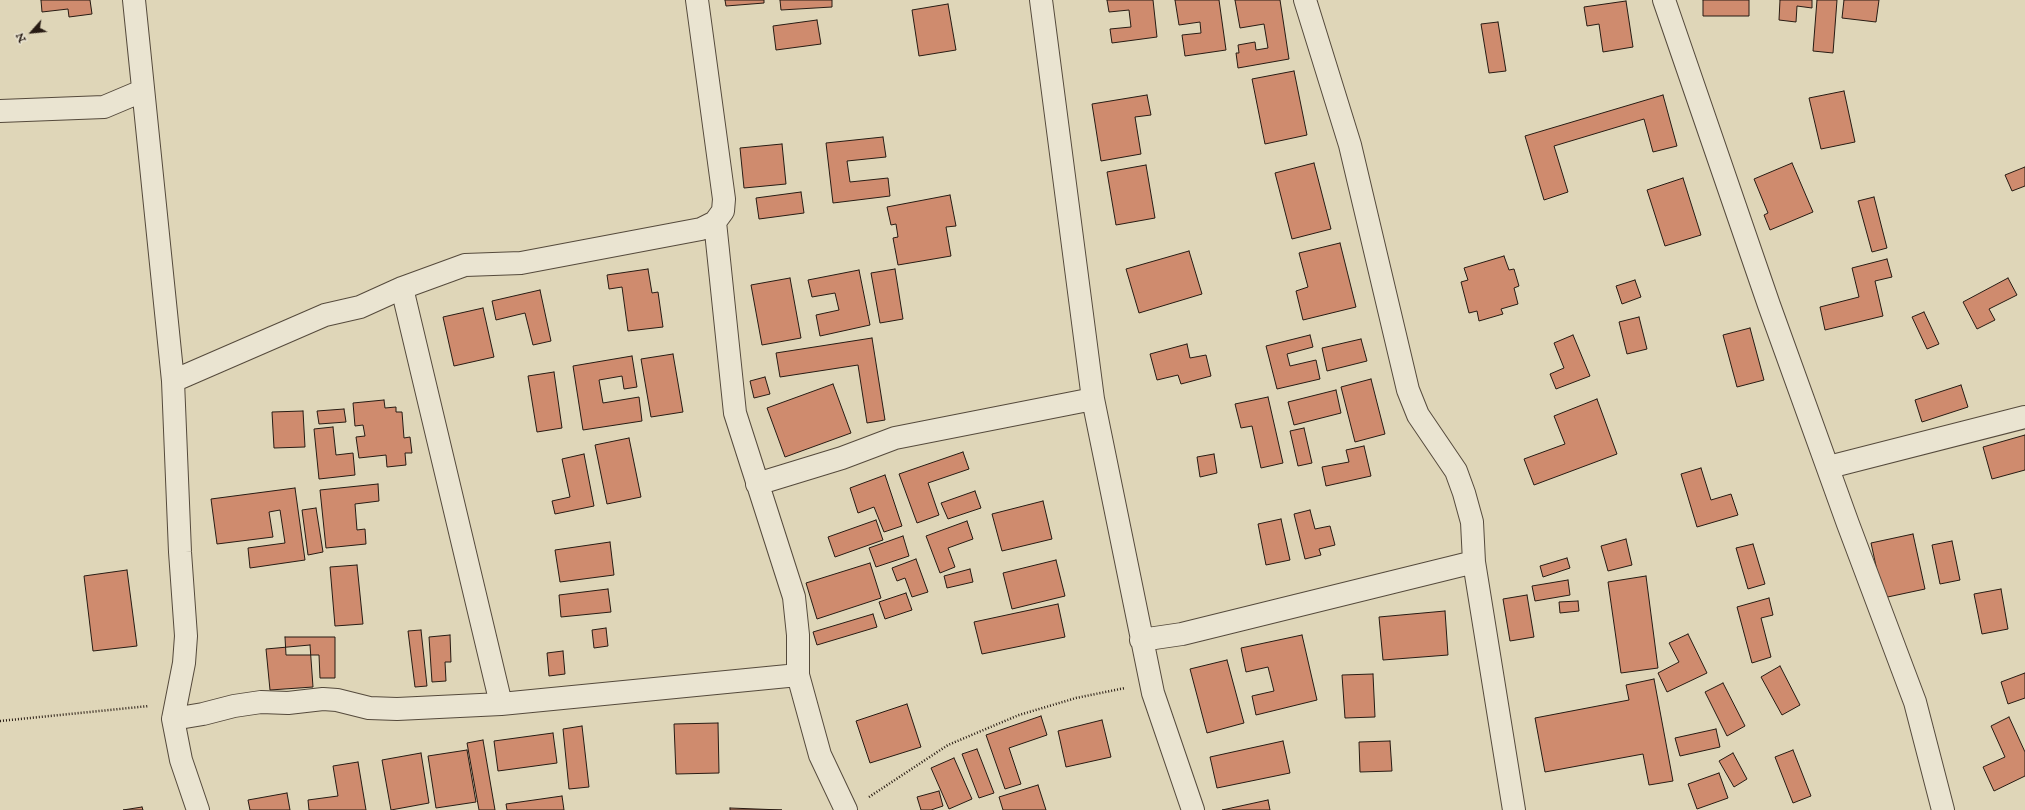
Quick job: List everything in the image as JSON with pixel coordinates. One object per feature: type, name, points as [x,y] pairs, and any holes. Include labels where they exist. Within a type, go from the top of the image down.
[{"type":"street","points":[[134,0],[142,91],[173,381],[180,552],[186,636],[184,663],[174,711],[181,760],[198,810]]},
{"type":"street","points":[[173,381],[325,315],[360,307],[402,288],[465,265],[521,263],[700,228],[715,222],[723,211],[724,199],[698,0]]},
{"type":"street","points":[[1041,0],[1093,399],[1150,682],[1167,738],[1193,810]]},
{"type":"street","points":[[1305,0],[1350,145],[1408,390],[1418,414],[1456,471],[1464,492],[1472,522],[1474,562],[1514,810]]},
{"type":"street","points":[[1664,0],[1769,305],[1848,524],[1915,702],[1943,810]]},
{"type":"street","points":[[0,111],[104,107],[142,91]]},
{"type":"street","points":[[715,222],[735,413],[794,597],[798,635],[798,675],[820,755],[854,806]]},
{"type":"street","points":[[402,288],[501,704]]},
{"type":"street","points":[[757,484],[842,458],[895,438],[1093,399]]},
{"type":"street","points":[[1829,468],[2025,417]]},
{"type":"street","points":[[1141,640],[1182,634],[1474,562]]},
{"type":"street","points":[[174,711],[203,714],[234,706],[323,699],[337,700],[369,708],[501,704],[798,675]]},
{"type":"path","points":[[854,806],[948,745],[1019,715],[1076,698],[1150,682]]},
{"type":"path","points":[[0,721],[174,711]]},
{"type":"building","points":[[41,0],[90,0],[92,14],[69,17],[68,9],[42,12]]},
{"type":"building","points":[[725,0],[764,0],[764,3],[726,6]]},
{"type":"building","points":[[780,0],[832,0],[832,7],[781,10]]},
{"type":"building","points":[[1107,0],[1153,0],[1157,37],[1112,43],[1110,29],[1131,27],[1129,10],[1109,12]]},
{"type":"building","points":[[1175,0],[1219,0],[1226,50],[1185,56],[1182,35],[1201,33],[1200,22],[1179,25]]},
{"type":"building","points":[[1235,0],[1280,0],[1289,59],[1238,68],[1236,53],[1239,53],[1238,45],[1255,42],[1256,50],[1268,48],[1264,24],[1240,28]]},
{"type":"building","points":[[1703,0],[1749,0],[1749,16],[1703,16]]},
{"type":"building","points":[[1780,0],[1812,0],[1812,8],[1797,6],[1796,22],[1779,20]]},
{"type":"building","points":[[1817,0],[1837,0],[1833,53],[1813,51]]},
{"type":"building","points":[[1844,0],[1879,0],[1876,22],[1842,18]]},
{"type":"building","points":[[1626,1],[1633,47],[1603,52],[1599,24],[1587,26],[1584,7]]},
{"type":"building","points":[[948,4],[956,50],[919,56],[912,10]]},
{"type":"building","points":[[817,20],[821,44],[776,50],[773,26]]},
{"type":"building","points":[[1498,22],[1506,71],[1489,73],[1481,24]]},
{"type":"building","points":[[1294,71],[1307,135],[1265,144],[1252,79]]},
{"type":"building","points":[[1844,91],[1855,142],[1821,149],[1809,98]]},
{"type":"building","points":[[1147,95],[1151,115],[1135,117],[1141,154],[1101,161],[1092,104]]},
{"type":"building","points":[[1663,95],[1677,146],[1653,152],[1644,119],[1554,146],[1568,192],[1544,200],[1525,136]]},
{"type":"building","points":[[883,137],[886,157],[847,161],[850,182],[888,178],[890,196],[833,203],[826,143]]},
{"type":"building","points":[[782,144],[786,184],[744,188],[740,148]]},
{"type":"building","points":[[1314,163],[1331,229],[1292,239],[1275,173]]},
{"type":"building","points":[[1792,163],[1813,212],[1770,230],[1764,215],[1768,213],[1754,179]]},
{"type":"building","points":[[1146,165],[1155,218],[1116,225],[1107,172]]},
{"type":"building","points":[[2025,167],[2025,186],[2012,191],[2005,175]]},
{"type":"building","points":[[1683,178],[1701,235],[1665,246],[1647,190]]},
{"type":"building","points":[[801,192],[804,213],[759,219],[756,198]]},
{"type":"building","points":[[950,195],[956,226],[946,227],[951,256],[898,265],[893,238],[898,237],[896,224],[891,225],[887,207]]},
{"type":"building","points":[[1874,197],[1887,248],[1872,252],[1858,201]]},
{"type":"building","points":[[1340,243],[1356,307],[1303,320],[1296,291],[1308,287],[1299,253]]},
{"type":"building","points":[[1189,251],[1202,294],[1139,313],[1126,269]]},
{"type":"building","points":[[1504,256],[1509,270],[1514,269],[1519,286],[1514,288],[1518,304],[1501,309],[1503,314],[1479,321],[1477,311],[1469,313],[1461,282],[1468,280],[1464,268]]},
{"type":"building","points":[[1887,259],[1892,277],[1875,281],[1883,316],[1825,330],[1820,307],[1859,297],[1852,268]]},
{"type":"building","points":[[648,269],[652,293],[658,292],[663,327],[628,331],[622,287],[609,289],[607,275]]},
{"type":"building","points":[[895,269],[903,319],[880,323],[871,273]]},
{"type":"building","points":[[859,270],[870,325],[820,336],[816,315],[839,310],[835,293],[812,297],[808,280]]},
{"type":"building","points":[[790,278],[801,338],[762,345],[751,285]]},
{"type":"building","points":[[2008,278],[2017,295],[1989,309],[1995,320],[1977,329],[1963,302]]},
{"type":"building","points":[[1635,280],[1641,297],[1622,304],[1616,286]]},
{"type":"building","points":[[540,290],[551,341],[533,345],[525,313],[496,320],[492,301]]},
{"type":"building","points":[[483,308],[494,357],[454,366],[443,317]]},
{"type":"building","points":[[1924,312],[1939,344],[1927,349],[1912,317]]},
{"type":"building","points":[[1639,317],[1647,349],[1627,354],[1619,322]]},
{"type":"building","points":[[1750,328],[1764,380],[1737,387],[1723,335]]},
{"type":"building","points":[[1310,335],[1313,347],[1287,354],[1290,366],[1316,360],[1320,379],[1277,389],[1266,346]]},
{"type":"building","points":[[1573,335],[1590,376],[1556,389],[1550,374],[1564,368],[1554,343]]},
{"type":"building","points":[[872,338],[885,420],[867,423],[858,365],[780,377],[776,353]]},
{"type":"building","points":[[1361,339],[1367,361],[1327,371],[1322,348]]},
{"type":"building","points":[[1187,344],[1190,358],[1206,355],[1211,376],[1181,384],[1178,375],[1157,380],[1150,354]]},
{"type":"building","points":[[673,354],[683,412],[651,417],[641,359]]},
{"type":"building","points":[[632,356],[637,387],[624,389],[622,376],[599,380],[603,403],[639,397],[642,421],[583,430],[573,366]]},
{"type":"building","points":[[554,372],[562,428],[537,432],[528,376]]},
{"type":"building","points":[[765,377],[770,394],[754,398],[750,381]]},
{"type":"building","points":[[1371,379],[1385,434],[1355,442],[1341,387]]},
{"type":"building","points":[[833,384],[851,433],[785,457],[767,408]]},
{"type":"building","points":[[1961,385],[1968,407],[1922,422],[1915,400]]},
{"type":"building","points":[[1336,390],[1341,413],[1294,425],[1288,402]]},
{"type":"building","points":[[1268,397],[1283,463],[1261,468],[1252,426],[1241,428],[1235,404]]},
{"type":"building","points":[[1597,399],[1617,454],[1534,485],[1524,459],[1565,444],[1554,416]]},
{"type":"building","points":[[384,400],[385,408],[396,407],[396,412],[402,412],[404,438],[410,437],[412,453],[405,453],[406,465],[387,467],[386,455],[359,458],[356,437],[365,436],[363,425],[355,426],[353,403]]},
{"type":"building","points":[[344,409],[346,422],[319,424],[317,411]]},
{"type":"building","points":[[303,411],[305,447],[274,448],[272,412]]},
{"type":"building","points":[[333,427],[336,455],[353,453],[355,475],[319,479],[314,429]]},
{"type":"building","points":[[1304,428],[1312,463],[1298,466],[1290,431]]},
{"type":"building","points":[[2025,435],[2025,470],[1992,479],[1983,447]]},
{"type":"building","points":[[629,438],[641,497],[607,504],[595,445]]},
{"type":"building","points":[[1364,446],[1371,476],[1326,486],[1322,467],[1349,462],[1346,450]]},
{"type":"building","points":[[963,452],[969,469],[928,483],[939,515],[917,523],[899,474]]},
{"type":"building","points":[[584,454],[594,506],[555,514],[552,501],[570,497],[562,459]]},
{"type":"building","points":[[1214,454],[1217,473],[1200,477],[1197,457]]},
{"type":"building","points":[[1701,468],[1711,500],[1731,494],[1738,515],[1697,527],[1681,474]]},
{"type":"building","points":[[885,475],[902,526],[884,532],[874,507],[858,513],[850,488]]},
{"type":"building","points":[[378,484],[379,501],[355,504],[357,530],[365,529],[366,544],[326,548],[320,490]]},
{"type":"building","points":[[295,488],[305,560],[250,568],[248,548],[285,543],[280,510],[269,512],[273,537],[217,544],[211,499]]},
{"type":"building","points":[[975,491],[981,508],[948,519],[941,503]]},
{"type":"building","points":[[1043,501],[1052,539],[1002,551],[992,514]]},
{"type":"building","points":[[316,508],[323,552],[308,555],[302,510]]},
{"type":"building","points":[[1310,510],[1315,529],[1330,526],[1335,545],[1319,549],[1321,555],[1305,559],[1294,514]]},
{"type":"building","points":[[1281,519],[1290,560],[1266,565],[1258,524]]},
{"type":"building","points":[[876,520],[883,540],[835,557],[828,537]]},
{"type":"building","points":[[967,521],[973,539],[948,548],[955,567],[940,573],[926,536]]},
{"type":"building","points":[[1913,534],[1925,589],[1883,598],[1871,543]]},
{"type":"building","points":[[903,536],[909,556],[876,567],[869,548]]},
{"type":"building","points":[[1626,539],[1632,565],[1608,571],[1601,546]]},
{"type":"building","points":[[1952,541],[1960,580],[1940,584],[1932,545]]},
{"type":"building","points":[[610,542],[614,575],[560,582],[555,550]]},
{"type":"building","points":[[1753,544],[1765,584],[1748,589],[1736,548]]},
{"type":"building","points":[[1567,558],[1570,568],[1543,577],[1540,566]]},
{"type":"building","points":[[916,559],[928,592],[912,597],[905,578],[897,581],[892,568]]},
{"type":"building","points":[[1056,560],[1065,596],[1012,609],[1003,573]]},
{"type":"building","points":[[870,563],[881,598],[817,619],[806,583]]},
{"type":"building","points":[[357,565],[363,624],[335,626],[330,567]]},
{"type":"building","points":[[970,569],[973,582],[947,588],[944,576]]},
{"type":"building","points":[[127,570],[137,646],[93,651],[84,576]]},
{"type":"building","points":[[1646,576],[1658,668],[1621,673],[1608,582]]},
{"type":"building","points":[[1568,580],[1570,595],[1535,601],[1532,586]]},
{"type":"building","points":[[608,589],[611,612],[561,617],[559,595]]},
{"type":"building","points":[[2001,589],[2008,629],[1982,634],[1974,594]]},
{"type":"building","points":[[906,593],[912,610],[885,619],[879,602]]},
{"type":"building","points":[[1527,595],[1534,637],[1510,641],[1503,599]]},
{"type":"building","points":[[1769,598],[1773,615],[1761,618],[1771,657],[1752,663],[1737,607]]},
{"type":"building","points":[[1578,601],[1579,611],[1560,613],[1559,602]]},
{"type":"building","points":[[1058,604],[1065,637],[982,654],[974,622]]},
{"type":"building","points":[[1445,611],[1448,655],[1383,660],[1379,617]]},
{"type":"building","points":[[873,614],[877,627],[817,645],[813,632]]},
{"type":"building","points":[[606,628],[608,646],[594,648],[592,630]]},
{"type":"building","points":[[421,630],[427,686],[415,687],[408,631]]},
{"type":"building","points":[[1688,634],[1707,673],[1667,692],[1658,673],[1679,662],[1669,643]]},
{"type":"building","points":[[450,635],[451,662],[445,662],[446,681],[432,682],[429,637]]},
{"type":"building","points":[[1302,635],[1317,700],[1256,715],[1252,696],[1274,691],[1268,667],[1246,672],[1241,648]]},
{"type":"building","points":[[285,637],[335,637],[335,678],[320,678],[319,655],[286,655]]},
{"type":"building","points":[[310,645],[313,687],[270,690],[266,649]]},
{"type":"building","points":[[563,651],[565,674],[549,676],[547,653]]},
{"type":"building","points":[[1227,660],[1244,723],[1207,733],[1190,669]]},
{"type":"building","points":[[1780,666],[1800,705],[1782,715],[1761,677]]},
{"type":"building","points":[[2025,673],[2025,698],[2008,704],[2001,682]]},
{"type":"building","points":[[1373,674],[1375,717],[1345,718],[1342,675]]},
{"type":"building","points":[[1654,679],[1673,781],[1649,785],[1643,754],[1545,772],[1535,718],[1629,700],[1626,685]]},
{"type":"building","points":[[1723,683],[1745,726],[1727,736],[1705,692]]},
{"type":"building","points":[[907,704],[921,747],[870,763],[856,721]]},
{"type":"building","points":[[1041,716],[1047,735],[1009,748],[1021,784],[1005,789],[986,735]]},
{"type":"building","points":[[2009,717],[2025,752],[2025,776],[1994,791],[1983,767],[2005,757],[1991,726]]},
{"type":"building","points":[[1102,720],[1111,757],[1066,767],[1058,731]]},
{"type":"building","points":[[718,723],[719,773],[676,774],[674,724]]},
{"type":"building","points":[[582,726],[589,787],[569,789],[563,729]]},
{"type":"building","points":[[1716,729],[1720,747],[1680,756],[1675,738]]},
{"type":"building","points":[[553,733],[557,763],[498,771],[494,741]]},
{"type":"building","points":[[483,740],[495,810],[479,810],[467,743]]},
{"type":"building","points":[[1283,741],[1290,773],[1217,788],[1210,757]]},
{"type":"building","points":[[1390,741],[1392,771],[1360,772],[1359,742]]},
{"type":"building","points":[[977,749],[994,793],[979,798],[962,754]]},
{"type":"building","points":[[467,750],[476,802],[436,808],[428,756]]},
{"type":"building","points":[[1793,750],[1811,796],[1793,803],[1775,757]]},
{"type":"building","points":[[421,753],[429,803],[391,810],[382,760]]},
{"type":"building","points":[[1733,753],[1747,779],[1734,787],[1719,761]]},
{"type":"building","points":[[954,758],[972,799],[949,809],[931,768]]},
{"type":"building","points":[[358,762],[366,810],[309,810],[308,800],[338,796],[333,766]]},
{"type":"building","points":[[1719,773],[1728,798],[1697,809],[1688,784]]},
{"type":"building","points":[[1038,785],[1046,810],[1003,810],[999,797]]},
{"type":"building","points":[[939,791],[943,806],[931,810],[921,810],[917,797]]},
{"type":"building","points":[[287,793],[290,810],[250,810],[248,800]]},
{"type":"building","points":[[562,796],[564,810],[507,810],[506,804]]},
{"type":"building","points":[[1268,800],[1270,810],[1222,810]]},
{"type":"building","points":[[142,807],[143,810],[123,810]]},
{"type":"building","points":[[730,808],[782,810],[730,810]]}]
